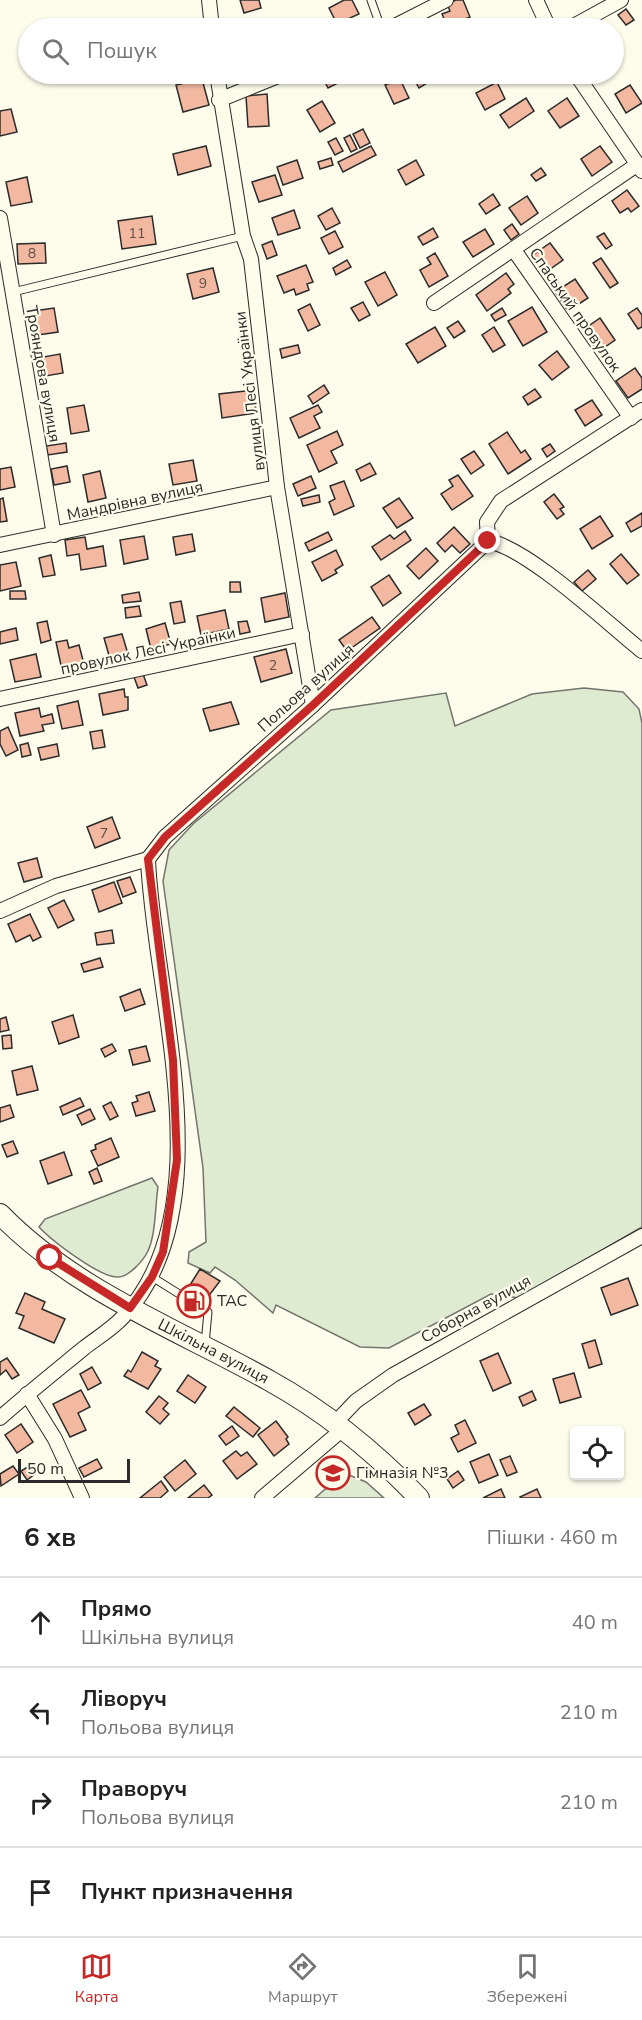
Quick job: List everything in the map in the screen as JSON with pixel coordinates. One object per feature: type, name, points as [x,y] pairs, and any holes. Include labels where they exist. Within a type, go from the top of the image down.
[{"type":"main road","name":"Шкільна вулиця","points":[[0,1214],[58,1264],[130,1308],[269,1380],[339,1426],[420,1498]]},
{"type":"street","points":[[209,0],[211,18]]},
{"type":"street","points":[[411,18],[446,0]]},
{"type":"street","points":[[537,0],[545,18]]},
{"type":"street","points":[[588,18],[621,0]]},
{"type":"street","name":"вулиця Лесі Українки","points":[[218,84],[243,236],[251,260],[278,487],[313,705]]},
{"type":"street","points":[[219,100],[258,84]]},
{"type":"street","points":[[583,84],[640,168]]},
{"type":"street","name":"Спаський провулок","points":[[434,303],[640,168]]},
{"type":"street","name":"Трояндова вулиця","points":[[0,218],[54,535]]},
{"type":"street","name":"Спаський провулок","points":[[514,250],[636,414]]},
{"type":"street","points":[[636,414],[501,501],[494,508],[487,522],[488,541],[503,544],[526,558],[642,651]]},
{"type":"street","name":"Мандрівна вулиця","points":[[0,545],[278,487]]},
{"type":"street","name":"Польова вулиця","points":[[148,859],[165,837],[313,705],[488,541]]},
{"type":"street","name":"провулок Лесі Українки","points":[[0,699],[302,634]]},
{"type":"street","points":[[0,911],[56,886],[148,859],[173,1060],[178,1142],[176,1178],[163,1252],[152,1277],[122,1318],[0,1418]]},
{"type":"street","name":"Соборна вулиця","points":[[262,1498],[339,1426],[356,1401],[393,1375],[642,1236]]},
{"type":"street","points":[[27,1394],[55,1439],[82,1498]]},
{"type":"lane","points":[[371,0],[377,18]]},
{"type":"lane","points":[[13,292],[243,236]]},
{"type":"lane","points":[[152,1277],[208,1312],[205,1347]]},
{"type":"green space","points":[[584,688],[623,692],[639,709],[642,723],[642,1227],[519,1298],[491,1294],[389,1348],[360,1347],[276,1305],[273,1313],[235,1280],[215,1267],[210,1273],[188,1263],[189,1252],[206,1242],[203,1168],[163,881],[169,850],[193,824],[331,710],[446,693],[455,726],[532,694]]},
{"type":"green space","points":[[152,1178],[158,1187],[151,1244],[143,1259],[126,1275],[117,1277],[109,1275],[88,1265],[64,1249],[39,1227],[45,1219]]},
{"type":"green space","points":[[349,1475],[366,1482],[384,1498],[315,1498],[339,1477]]},
{"type":"building","points":[[240,0],[259,0],[261,8],[244,13]]},
{"type":"building","points":[[344,0],[352,0],[359,14],[350,18],[334,18],[329,8]]},
{"type":"building","points":[[463,0],[470,17],[444,18],[442,14],[450,11],[447,4]]},
{"type":"building","points":[[626,9],[634,20],[626,25],[624,18],[618,15]]},
{"type":"building","points":[[203,84],[209,105],[183,112],[176,85]]},
{"type":"building","points":[[402,84],[409,98],[394,104],[385,85]]},
{"type":"building","points":[[493,84],[498,84],[505,99],[485,110],[476,93]]},
{"type":"building","points":[[630,85],[642,103],[626,113],[615,94]]},
{"type":"building","points":[[267,94],[269,126],[248,127],[246,96]]},
{"type":"building","points":[[526,98],[534,111],[509,128],[500,115]]},
{"type":"building","points":[[567,98],[579,116],[560,128],[548,111]]},
{"type":"building","points":[[322,101],[335,123],[320,132],[307,110]]},
{"type":"building","points":[[11,109],[17,132],[0,136],[0,111]]},
{"type":"building","points":[[363,129],[370,143],[360,148],[353,134]]},
{"type":"building","points":[[350,135],[357,149],[351,152],[344,138]]},
{"type":"building","points":[[336,138],[343,151],[335,155],[328,142]]},
{"type":"building","points":[[206,146],[211,166],[178,175],[173,154]]},
{"type":"building","points":[[371,146],[376,155],[343,172],[338,162]]},
{"type":"building","points":[[600,146],[612,162],[592,176],[581,159]]},
{"type":"building","points":[[331,158],[333,165],[320,169],[318,162]]},
{"type":"building","points":[[297,160],[303,178],[283,185],[277,167]]},
{"type":"building","points":[[416,160],[424,175],[406,185],[398,170]]},
{"type":"building","points":[[541,168],[546,175],[536,181],[531,175]]},
{"type":"building","points":[[275,175],[282,195],[259,202],[252,182]]},
{"type":"building","points":[[27,177],[32,202],[11,206],[6,182]]},
{"type":"building","points":[[627,190],[639,206],[631,212],[628,208],[620,213],[612,201]]},
{"type":"building","points":[[493,194],[500,205],[486,214],[479,204]]},
{"type":"building","points":[[527,196],[538,213],[521,225],[509,208]]},
{"type":"building","points":[[332,208],[340,223],[326,230],[318,216]]},
{"type":"building","points":[[294,210],[300,228],[278,235],[272,218]]},
{"type":"building","points":[[152,216],[156,244],[122,249],[118,221]]},
{"type":"building","points":[[512,224],[519,234],[511,240],[504,230]]},
{"type":"building","points":[[433,228],[438,237],[423,245],[418,237]]},
{"type":"building","points":[[485,229],[494,244],[473,257],[463,242]]},
{"type":"building","points":[[335,231],[343,247],[329,254],[321,238]]},
{"type":"building","points":[[604,233],[612,245],[606,249],[597,237]]},
{"type":"building","points":[[272,241],[277,255],[267,259],[262,245]]},
{"type":"building","points":[[45,243],[46,263],[18,264],[17,244]]},
{"type":"building","points":[[550,243],[563,260],[546,272],[533,255]]},
{"type":"building","points":[[435,253],[448,276],[429,287],[420,270],[431,264],[427,258]]},
{"type":"building","points":[[601,258],[618,283],[610,288],[593,263]]},
{"type":"building","points":[[347,260],[351,267],[336,275],[333,268]]},
{"type":"building","points":[[306,265],[313,282],[307,284],[309,290],[296,295],[294,289],[284,293],[277,276]]},
{"type":"building","points":[[213,268],[219,292],[193,299],[187,274]]},
{"type":"building","points":[[385,272],[397,295],[378,306],[365,282]]},
{"type":"building","points":[[506,273],[514,284],[508,289],[511,293],[487,311],[476,295]]},
{"type":"building","points":[[575,279],[588,298],[568,311],[555,292]]},
{"type":"building","points":[[363,302],[370,315],[359,321],[351,308]]},
{"type":"building","points":[[310,304],[320,325],[308,331],[298,310]]},
{"type":"building","points":[[532,307],[547,332],[523,346],[508,321]]},
{"type":"building","points":[[54,308],[58,332],[38,335],[34,311]]},
{"type":"building","points":[[502,308],[506,315],[495,321],[491,315]]},
{"type":"building","points":[[637,308],[642,315],[642,327],[638,329],[628,314]]},
{"type":"building","points":[[600,318],[615,340],[598,352],[583,330]]},
{"type":"building","points":[[458,321],[465,331],[454,338],[447,328]]},
{"type":"building","points":[[435,327],[446,346],[418,363],[406,344]]},
{"type":"building","points":[[494,327],[505,345],[493,352],[482,335]]},
{"type":"building","points":[[298,345],[300,353],[282,358],[280,349]]},
{"type":"building","points":[[557,351],[569,367],[552,380],[539,365]]},
{"type":"building","points":[[60,354],[63,373],[40,377],[37,358]]},
{"type":"building","points":[[635,368],[642,378],[642,389],[628,398],[616,381]]},
{"type":"building","points":[[324,385],[329,393],[313,404],[308,396]]},
{"type":"building","points":[[535,389],[541,397],[528,405],[523,397]]},
{"type":"building","points":[[254,390],[256,413],[222,418],[219,394]]},
{"type":"building","points":[[592,400],[602,415],[585,426],[575,410]]},
{"type":"building","points":[[84,405],[89,431],[71,434],[67,408]]},
{"type":"building","points":[[318,405],[322,412],[314,416],[320,428],[299,438],[290,418]]},
{"type":"building","points":[[337,431],[343,445],[331,451],[337,463],[319,472],[307,445]]},
{"type":"building","points":[[507,432],[521,453],[525,450],[531,459],[508,474],[489,444]]},
{"type":"building","points":[[66,443],[67,452],[48,455],[46,446]]},
{"type":"building","points":[[550,444],[555,451],[547,457],[542,449]]},
{"type":"building","points":[[474,451],[484,465],[471,474],[461,459]]},
{"type":"building","points":[[193,460],[197,481],[173,485],[169,464]]},
{"type":"building","points":[[370,463],[376,474],[361,481],[356,470]]},
{"type":"building","points":[[67,466],[70,482],[54,485],[51,469]]},
{"type":"building","points":[[11,467],[15,487],[0,490],[0,469]]},
{"type":"building","points":[[100,471],[106,498],[88,502],[83,475]]},
{"type":"building","points":[[458,475],[473,496],[452,510],[441,494],[453,486],[449,480]]},
{"type":"building","points":[[311,476],[316,488],[298,496],[293,484]]},
{"type":"building","points":[[344,481],[354,506],[334,515],[329,502],[335,499],[330,486]]},
{"type":"building","points":[[554,494],[564,507],[560,509],[564,514],[557,519],[544,502]]},
{"type":"building","points":[[319,495],[320,502],[303,506],[301,499]]},
{"type":"building","points":[[3,498],[7,521],[0,522],[0,499]]},
{"type":"building","points":[[399,498],[413,518],[397,528],[383,508]]},
{"type":"building","points":[[642,513],[642,526],[631,532],[626,523]]},
{"type":"building","points":[[600,516],[613,536],[592,549],[580,529]]},
{"type":"building","points":[[454,527],[470,544],[460,553],[452,545],[445,552],[437,543]]},
{"type":"building","points":[[405,531],[411,540],[381,560],[372,547],[390,535],[394,539]]},
{"type":"building","points":[[328,532],[332,540],[309,551],[305,543]]},
{"type":"building","points":[[192,534],[195,551],[176,555],[173,537]]},
{"type":"building","points":[[144,536],[148,559],[124,564],[120,540]]},
{"type":"building","points":[[85,537],[87,549],[103,546],[106,566],[81,570],[79,554],[67,556],[65,540]]},
{"type":"building","points":[[426,548],[438,561],[419,579],[407,566]]},
{"type":"building","points":[[336,550],[343,565],[335,570],[337,573],[322,581],[312,562]]},
{"type":"building","points":[[621,554],[639,575],[627,584],[610,564]]},
{"type":"building","points":[[51,555],[55,575],[43,577],[39,558]]},
{"type":"building","points":[[16,562],[21,586],[0,591],[0,565]]},
{"type":"building","points":[[588,570],[596,579],[582,591],[574,582]]},
{"type":"building","points":[[389,575],[401,593],[383,606],[371,587]]},
{"type":"building","points":[[230,582],[240,582],[241,592],[230,592]]},
{"type":"building","points":[[10,591],[25,591],[26,599],[10,599]]},
{"type":"building","points":[[139,592],[141,601],[123,603],[122,595]]},
{"type":"building","points":[[285,593],[289,617],[265,622],[261,598]]},
{"type":"building","points":[[181,601],[185,622],[174,624],[170,603]]},
{"type":"building","points":[[139,606],[141,616],[126,618],[125,608]]},
{"type":"building","points":[[225,610],[229,629],[201,635],[197,616]]},
{"type":"building","points":[[372,617],[380,628],[347,651],[339,640]]},
{"type":"building","points":[[47,621],[51,640],[41,643],[37,623]]},
{"type":"building","points":[[247,621],[250,632],[240,634],[238,622]]},
{"type":"building","points":[[165,623],[171,644],[151,649],[146,629]]},
{"type":"building","points":[[16,628],[18,640],[0,644],[0,632]]},
{"type":"building","points":[[122,634],[128,654],[110,659],[104,638]]},
{"type":"building","points":[[67,640],[69,648],[79,645],[84,664],[62,670],[56,642]]},
{"type":"building","points":[[286,649],[292,673],[261,682],[254,657]]},
{"type":"building","points":[[36,654],[41,677],[15,682],[10,660]]},
{"type":"building","points":[[143,674],[147,685],[138,688],[134,677]]},
{"type":"building","points":[[124,689],[125,697],[128,697],[128,710],[103,715],[99,694]]},
{"type":"building","points":[[78,701],[83,725],[62,729],[57,706]]},
{"type":"building","points":[[231,702],[239,724],[210,731],[203,709]]},
{"type":"building","points":[[39,708],[41,717],[52,714],[54,723],[42,725],[44,731],[20,736],[15,713]]},
{"type":"building","points":[[8,727],[18,750],[6,756],[0,744],[0,731]]},
{"type":"building","points":[[102,730],[105,747],[93,749],[90,732]]},
{"type":"building","points":[[28,743],[31,755],[22,757],[20,745]]},
{"type":"building","points":[[57,744],[59,756],[41,760],[38,748]]},
{"type":"building","points":[[112,817],[120,838],[95,848],[87,827]]},
{"type":"building","points":[[37,858],[42,877],[24,882],[18,863]]},
{"type":"building","points":[[130,877],[136,892],[123,897],[117,881]]},
{"type":"building","points":[[114,882],[122,903],[99,912],[92,890]]},
{"type":"building","points":[[64,900],[74,920],[58,928],[48,908]]},
{"type":"building","points":[[30,914],[41,937],[33,941],[30,935],[16,942],[8,924]]},
{"type":"building","points":[[112,930],[114,943],[97,945],[95,933]]},
{"type":"building","points":[[100,958],[103,967],[84,972],[81,964]]},
{"type":"building","points":[[140,989],[145,1004],[125,1011],[120,997]]},
{"type":"building","points":[[73,1015],[79,1037],[59,1044],[52,1022]]},
{"type":"building","points":[[6,1017],[9,1030],[0,1032],[0,1019]]},
{"type":"building","points":[[11,1035],[12,1048],[3,1049],[2,1036]]},
{"type":"building","points":[[112,1044],[116,1051],[105,1057],[101,1049]]},
{"type":"building","points":[[146,1046],[150,1061],[133,1065],[129,1050]]},
{"type":"building","points":[[32,1066],[38,1090],[17,1095],[12,1071]]},
{"type":"building","points":[[149,1092],[155,1111],[136,1116],[132,1103],[138,1101],[136,1096]]},
{"type":"building","points":[[80,1098],[84,1106],[63,1115],[60,1107]]},
{"type":"building","points":[[111,1102],[118,1116],[110,1120],[103,1106]]},
{"type":"building","points":[[10,1105],[14,1117],[0,1122],[0,1108]]},
{"type":"building","points":[[90,1109],[95,1119],[82,1125],[77,1115]]},
{"type":"building","points":[[111,1138],[119,1157],[98,1166],[91,1151],[96,1149],[95,1145]]},
{"type":"building","points":[[13,1141],[18,1153],[7,1157],[2,1145]]},
{"type":"building","points":[[64,1152],[72,1175],[48,1184],[40,1161]]},
{"type":"building","points":[[97,1168],[102,1181],[94,1184],[89,1172]]},
{"type":"building","points":[[200,1269],[220,1281],[195,1314],[182,1305],[194,1287],[190,1285]]},
{"type":"building","points":[[628,1278],[638,1305],[611,1315],[601,1288]]},
{"type":"building","points":[[25,1293],[45,1302],[42,1309],[65,1319],[54,1343],[19,1328],[24,1316],[16,1313]]},
{"type":"building","points":[[595,1340],[602,1364],[589,1368],[582,1344]]},
{"type":"building","points":[[142,1352],[158,1361],[155,1366],[161,1369],[148,1389],[124,1376],[128,1370],[131,1372]]},
{"type":"building","points":[[498,1353],[511,1383],[493,1391],[480,1361]]},
{"type":"building","points":[[7,1358],[19,1375],[12,1379],[6,1370],[0,1375],[0,1362]]},
{"type":"building","points":[[92,1367],[101,1383],[88,1390],[80,1374]]},
{"type":"building","points":[[574,1373],[581,1397],[560,1403],[553,1379]]},
{"type":"building","points":[[188,1375],[206,1387],[195,1403],[177,1391]]},
{"type":"building","points":[[81,1390],[90,1407],[78,1413],[86,1430],[70,1437],[53,1404]]},
{"type":"building","points":[[532,1391],[536,1400],[523,1406],[519,1397]]},
{"type":"building","points":[[159,1396],[168,1403],[163,1409],[169,1414],[160,1424],[146,1412]]},
{"type":"building","points":[[424,1404],[431,1415],[415,1425],[408,1413]]},
{"type":"building","points":[[234,1407],[260,1428],[253,1437],[226,1416]]},
{"type":"building","points":[[465,1420],[476,1443],[458,1452],[451,1438],[459,1434],[455,1425]]},
{"type":"building","points":[[276,1421],[288,1437],[286,1439],[289,1444],[274,1456],[258,1435]]},
{"type":"building","points":[[21,1424],[33,1442],[17,1453],[5,1435]]},
{"type":"building","points":[[232,1426],[239,1436],[226,1445],[219,1436]]},
{"type":"building","points":[[236,1451],[241,1456],[247,1452],[257,1464],[237,1479],[223,1461]]},
{"type":"building","points":[[489,1454],[498,1475],[479,1483],[470,1462]]},
{"type":"building","points":[[510,1456],[517,1472],[507,1476],[500,1460]]},
{"type":"building","points":[[97,1459],[102,1468],[84,1477],[79,1468]]},
{"type":"building","points":[[185,1460],[196,1474],[175,1491],[164,1477]]},
{"type":"building","points":[[34,1463],[39,1471],[27,1480],[21,1471]]},
{"type":"building","points":[[13,1466],[19,1474],[1,1486],[0,1474]]},
{"type":"building","points":[[458,1471],[464,1480],[453,1488],[447,1479]]},
{"type":"building","points":[[161,1481],[168,1491],[160,1498],[140,1498]]},
{"type":"building","points":[[204,1485],[212,1495],[208,1498],[188,1498]]},
{"type":"building","points":[[501,1489],[505,1498],[483,1498]]},
{"type":"building","points":[[537,1489],[541,1498],[520,1497]]},
{"type":"place","name":"ТАС","points":[[194,1301]]},
{"type":"place","name":"Гімназія №3","points":[[333,1473]]},
{"type":"route","points":[[50,1258],[84,1282],[130,1308],[152,1277],[163,1252],[176,1178],[178,1142],[173,1060],[148,875],[148,859],[165,837],[313,705],[488,541]]}]
